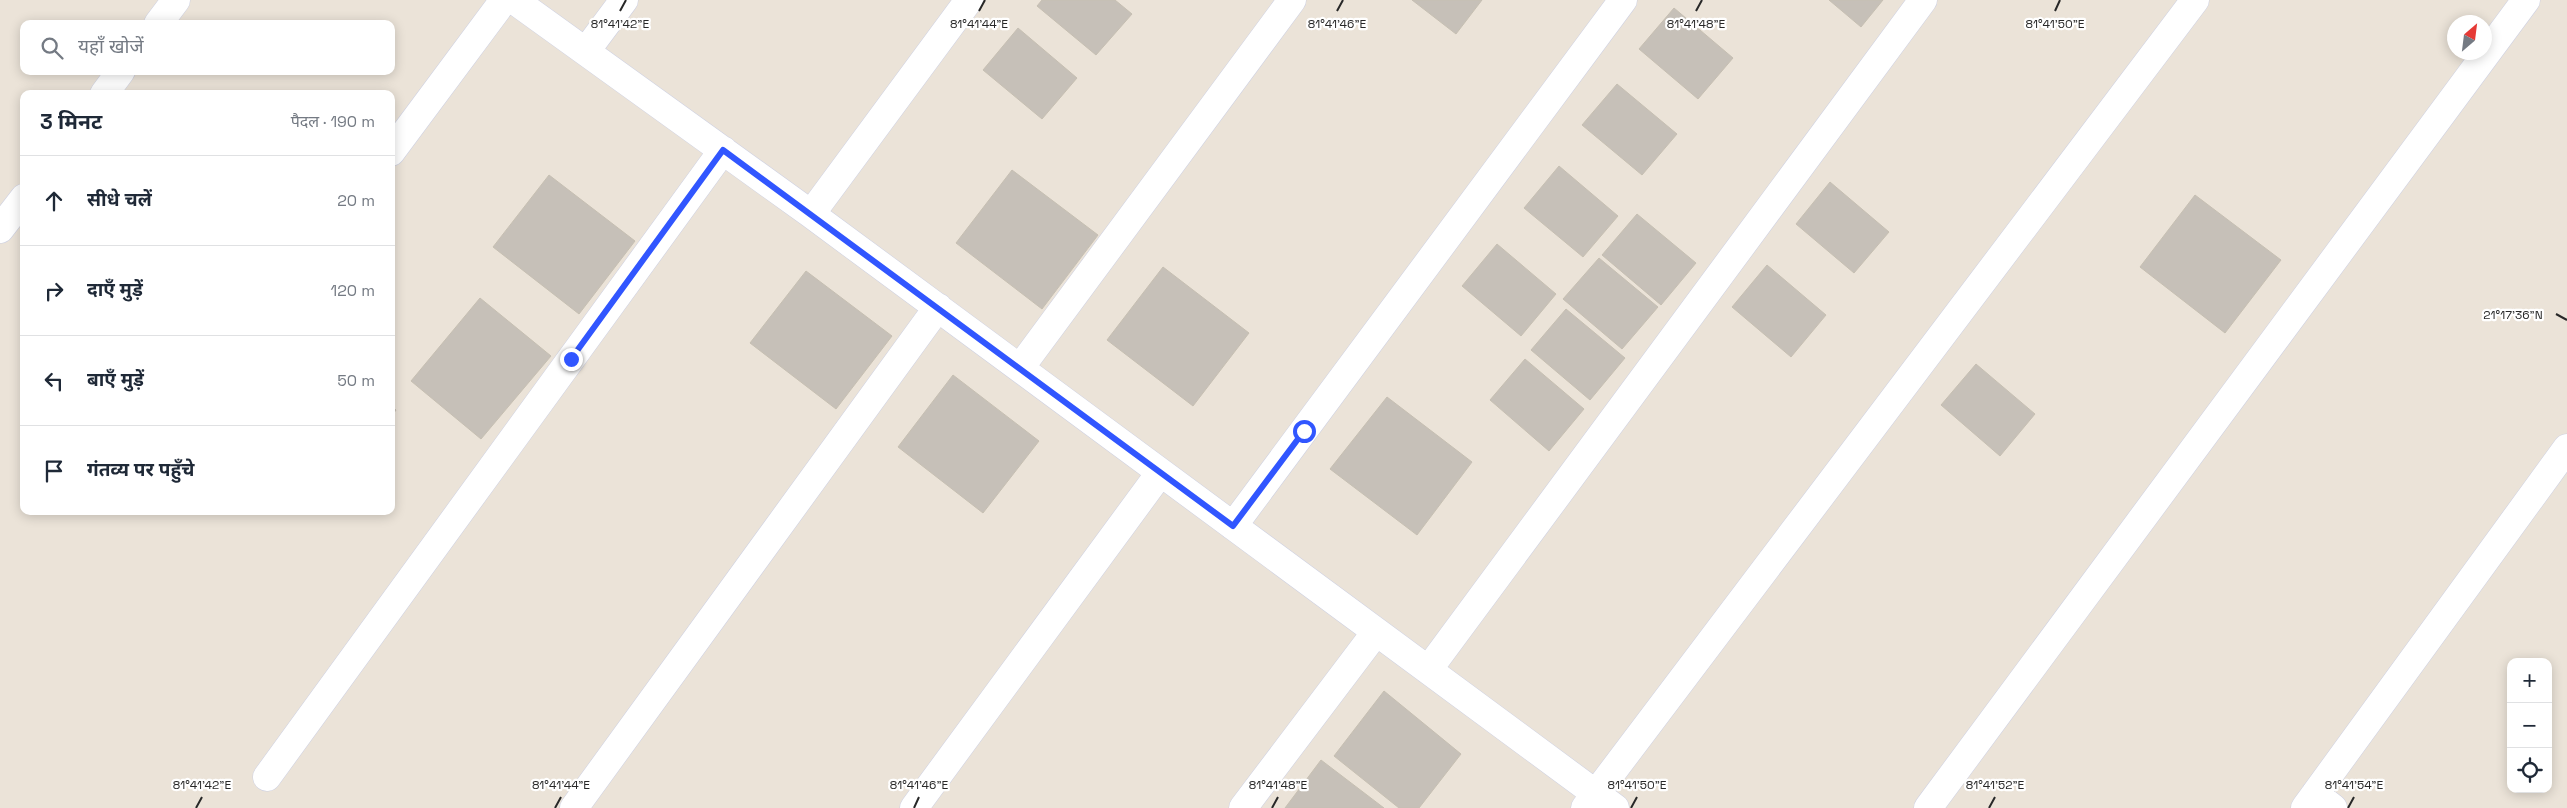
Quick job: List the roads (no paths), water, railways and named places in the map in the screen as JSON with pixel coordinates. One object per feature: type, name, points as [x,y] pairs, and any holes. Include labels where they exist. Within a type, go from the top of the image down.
[{"type":"street","points":[[161,20],[176,0]]},
{"type":"street","points":[[395,147],[504,0]]},
{"type":"street","points":[[514,0],[938,307],[1428,670],[1598,803],[2195,0]]},
{"type":"street","points":[[586,51],[624,0]]},
{"type":"street","points":[[811,214],[969,0]]},
{"type":"street","points":[[1020,368],[1292,0]]},
{"type":"street","points":[[1233,526],[1623,0]]},
{"type":"street","points":[[1428,670],[1923,0]]},
{"type":"street","points":[[1928,808],[2526,0]]},
{"type":"street","points":[[107,90],[118,75]]},
{"type":"street","points":[[267,777],[723,150]]},
{"type":"street","points":[[0,230],[20,203]]},
{"type":"street","points":[[574,808],[938,307]]},
{"type":"street","points":[[2318,804],[2567,448]]},
{"type":"street","points":[[914,808],[1160,472]]},
{"type":"street","points":[[1243,808],[1376,632]]}]
